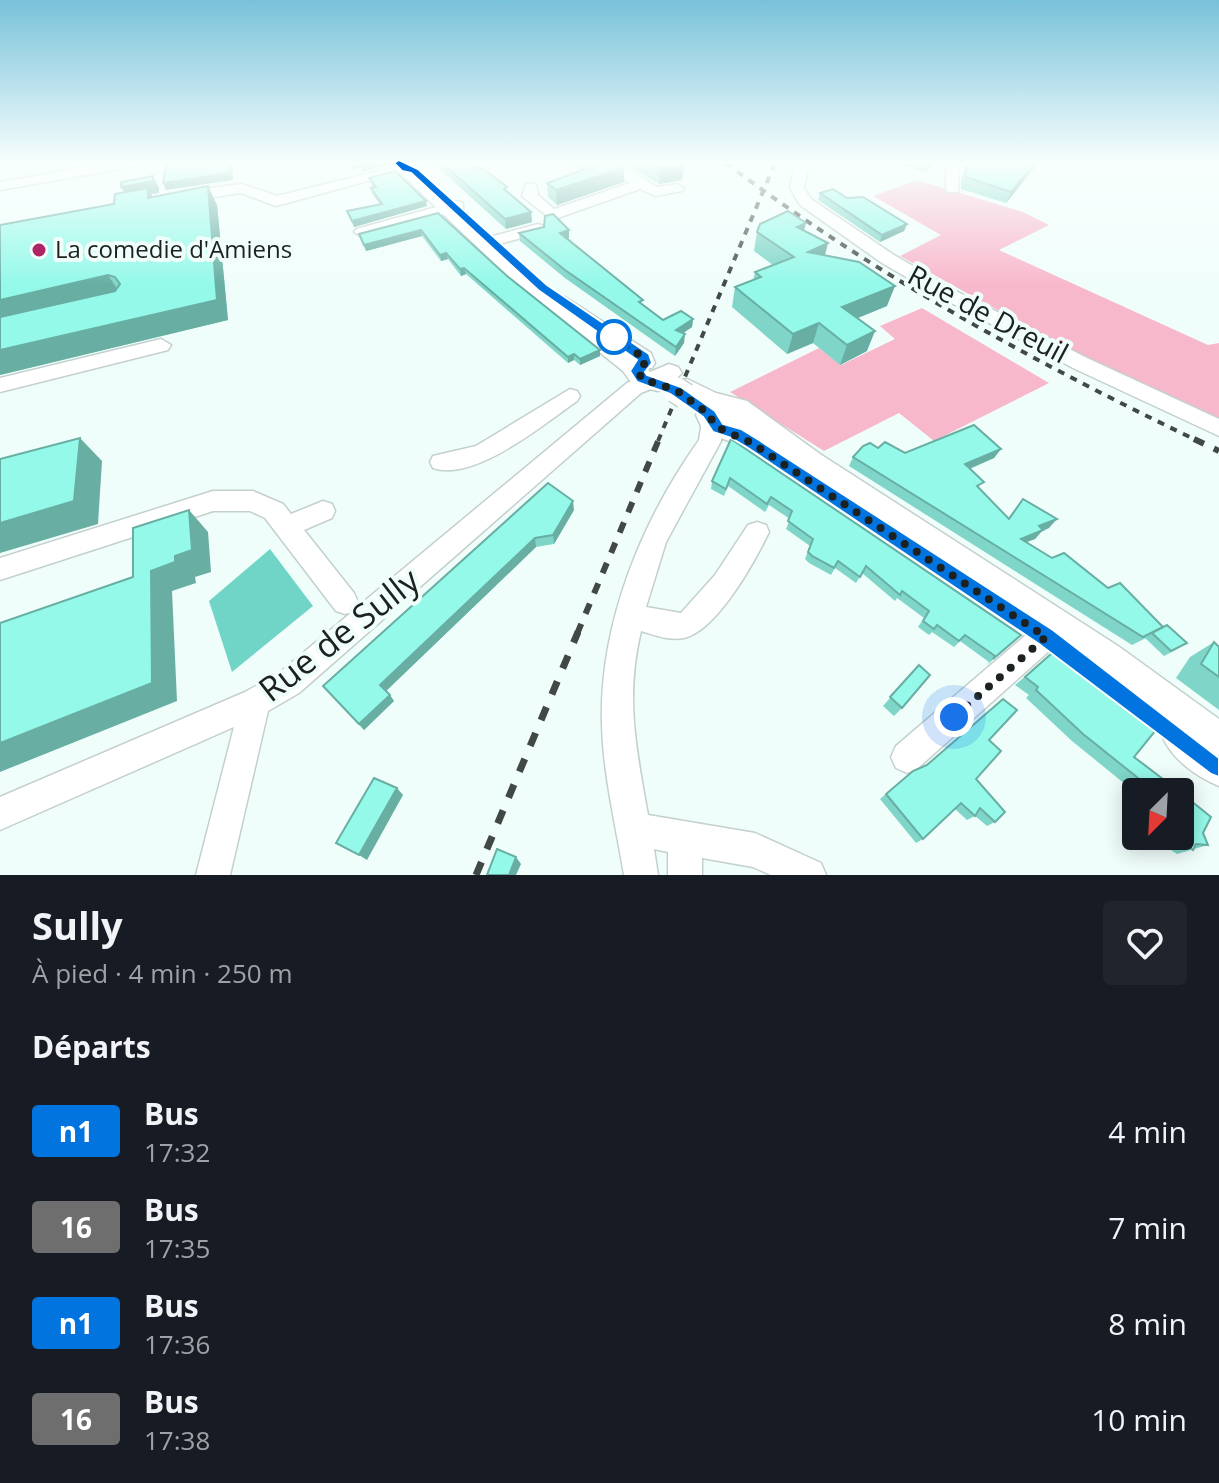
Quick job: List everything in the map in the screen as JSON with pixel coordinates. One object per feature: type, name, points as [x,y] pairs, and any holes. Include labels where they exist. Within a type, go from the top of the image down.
[{"type":"main road","points":[[449,204],[529,284],[660,380],[1161,698],[1219,743]]},
{"type":"main road","points":[[1051,631],[1219,766]]},
{"type":"street","points":[[539,204],[552,215],[584,204]]},
{"type":"street","name":"Rue de Dreuil","points":[[808,204],[888,259],[1036,341],[1219,428]]},
{"type":"street","points":[[362,232],[453,208]]},
{"type":"street","points":[[490,242],[538,229]]},
{"type":"street","points":[[0,385],[161,345]]},
{"type":"street","name":"Rue de Sully","points":[[0,814],[255,702],[289,683],[660,380]]},
{"type":"street","points":[[441,462],[482,454],[570,396]]},
{"type":"street","points":[[641,875],[617,726],[618,667],[654,541],[695,463],[724,423]]},
{"type":"street","points":[[0,569],[213,501],[253,501],[274,511],[345,602]]},
{"type":"street","points":[[286,527],[323,511]]},
{"type":"street","points":[[631,615],[669,625],[687,625],[703,612],[728,573],[741,564],[757,532]]},
{"type":"street","points":[[907,757],[1051,631],[1219,753]]},
{"type":"street","points":[[213,875],[255,702]]},
{"type":"street","points":[[634,829],[755,850],[809,875]]},
{"type":"street","points":[[685,838],[685,875]]},
{"type":"shaded area","points":[[887,204],[996,204],[1023,212],[1049,225],[999,250],[1208,345],[1219,343],[1219,419],[1073,352],[900,256],[941,235]]},
{"type":"shaded area","points":[[922,308],[1049,383],[934,441],[899,413],[824,451],[730,392],[819,348],[841,365],[895,339],[880,326]]},
{"type":"shaded area","points":[[270,549],[313,606],[232,672],[209,601]]},
{"type":"building","points":[[114,204],[209,204],[217,300],[0,350],[0,317],[115,291],[120,284],[115,277],[108,275],[0,300],[0,225]]},
{"type":"building","points":[[382,204],[416,204],[352,221],[347,211]]},
{"type":"building","points":[[488,204],[521,204],[531,212],[505,219]]},
{"type":"building","points":[[836,204],[874,204],[907,224],[882,235]]},
{"type":"building","points":[[788,211],[806,223],[797,227],[828,243],[808,252],[859,262],[895,286],[842,307],[875,331],[847,345],[819,323],[793,334],[735,287],[761,277],[755,272],[794,257],[757,232],[760,224]]},
{"type":"building","points":[[438,213],[507,276],[600,350],[580,359],[574,354],[568,357],[464,268],[460,269],[446,253],[440,255],[421,230],[364,245],[359,234]]},
{"type":"building","points":[[553,214],[569,230],[560,233],[663,320],[681,311],[693,319],[676,330],[685,334],[676,347],[565,270],[519,233],[544,227],[545,216]]},
{"type":"building","points":[[974,425],[1001,449],[965,464],[984,482],[977,486],[1009,519],[1023,499],[1057,519],[1039,526],[1043,530],[1021,539],[1052,558],[1064,553],[1108,588],[1120,583],[1163,627],[1143,637],[853,457],[870,443],[878,448],[885,442],[905,453]]},
{"type":"building","points":[[80,438],[74,501],[0,523],[0,459]]},
{"type":"building","points":[[731,439],[1021,635],[993,659],[995,656],[965,635],[959,641],[937,625],[934,629],[923,621],[929,611],[902,591],[900,595],[866,566],[860,577],[838,561],[834,568],[812,556],[808,552],[813,539],[788,521],[792,511],[771,497],[767,504],[730,478],[726,489],[712,481]]},
{"type":"building","points":[[548,483],[573,501],[553,535],[535,538],[380,685],[390,695],[359,724],[323,686]]},
{"type":"building","points":[[189,510],[192,550],[175,556],[175,562],[151,571],[152,683],[0,743],[0,623],[133,577],[133,528]]},
{"type":"building","points":[[1167,625],[1187,643],[1171,651],[1152,633]]},
{"type":"building","points":[[1214,642],[1219,647],[1219,677],[1201,664]]},
{"type":"building","points":[[1052,653],[1106,689],[1156,730],[1134,757],[1162,778],[1138,778],[1083,734],[1025,677]]},
{"type":"building","points":[[919,665],[930,675],[902,708],[890,697]]},
{"type":"building","points":[[1003,699],[1017,710],[989,740],[1001,751],[976,779],[1005,812],[995,822],[980,808],[975,816],[961,803],[923,839],[886,794],[913,771],[927,765]]},
{"type":"building","points":[[374,778],[397,788],[359,855],[336,843]]},
{"type":"building","points":[[1194,803],[1211,817],[1203,833],[1208,845],[1196,844],[1194,848]]},
{"type":"building","points":[[497,849],[516,857],[509,875],[487,875]]},
{"type":"railway","points":[[658,441],[758,204]]},
{"type":"railway","points":[[782,204],[955,314],[1195,439]]},
{"type":"railway","points":[[577,634],[659,439]]},
{"type":"railway","points":[[1195,439],[1219,451]]},
{"type":"railway","points":[[476,875],[578,632]]},
{"type":"bus line","name":"n1","points":[[450,204],[543,288],[644,358],[645,363],[638,371],[642,379],[676,390],[710,415],[711,422],[718,428],[736,433],[1046,637],[1219,766]]},
{"type":"place","name":"La comedie d'Amiens","points":[[39,250]]},
{"type":"route","points":[[614,337],[644,358],[645,363],[638,371],[642,379],[676,390],[710,415],[711,422],[718,428],[736,433],[1046,637],[954,717]]}]
